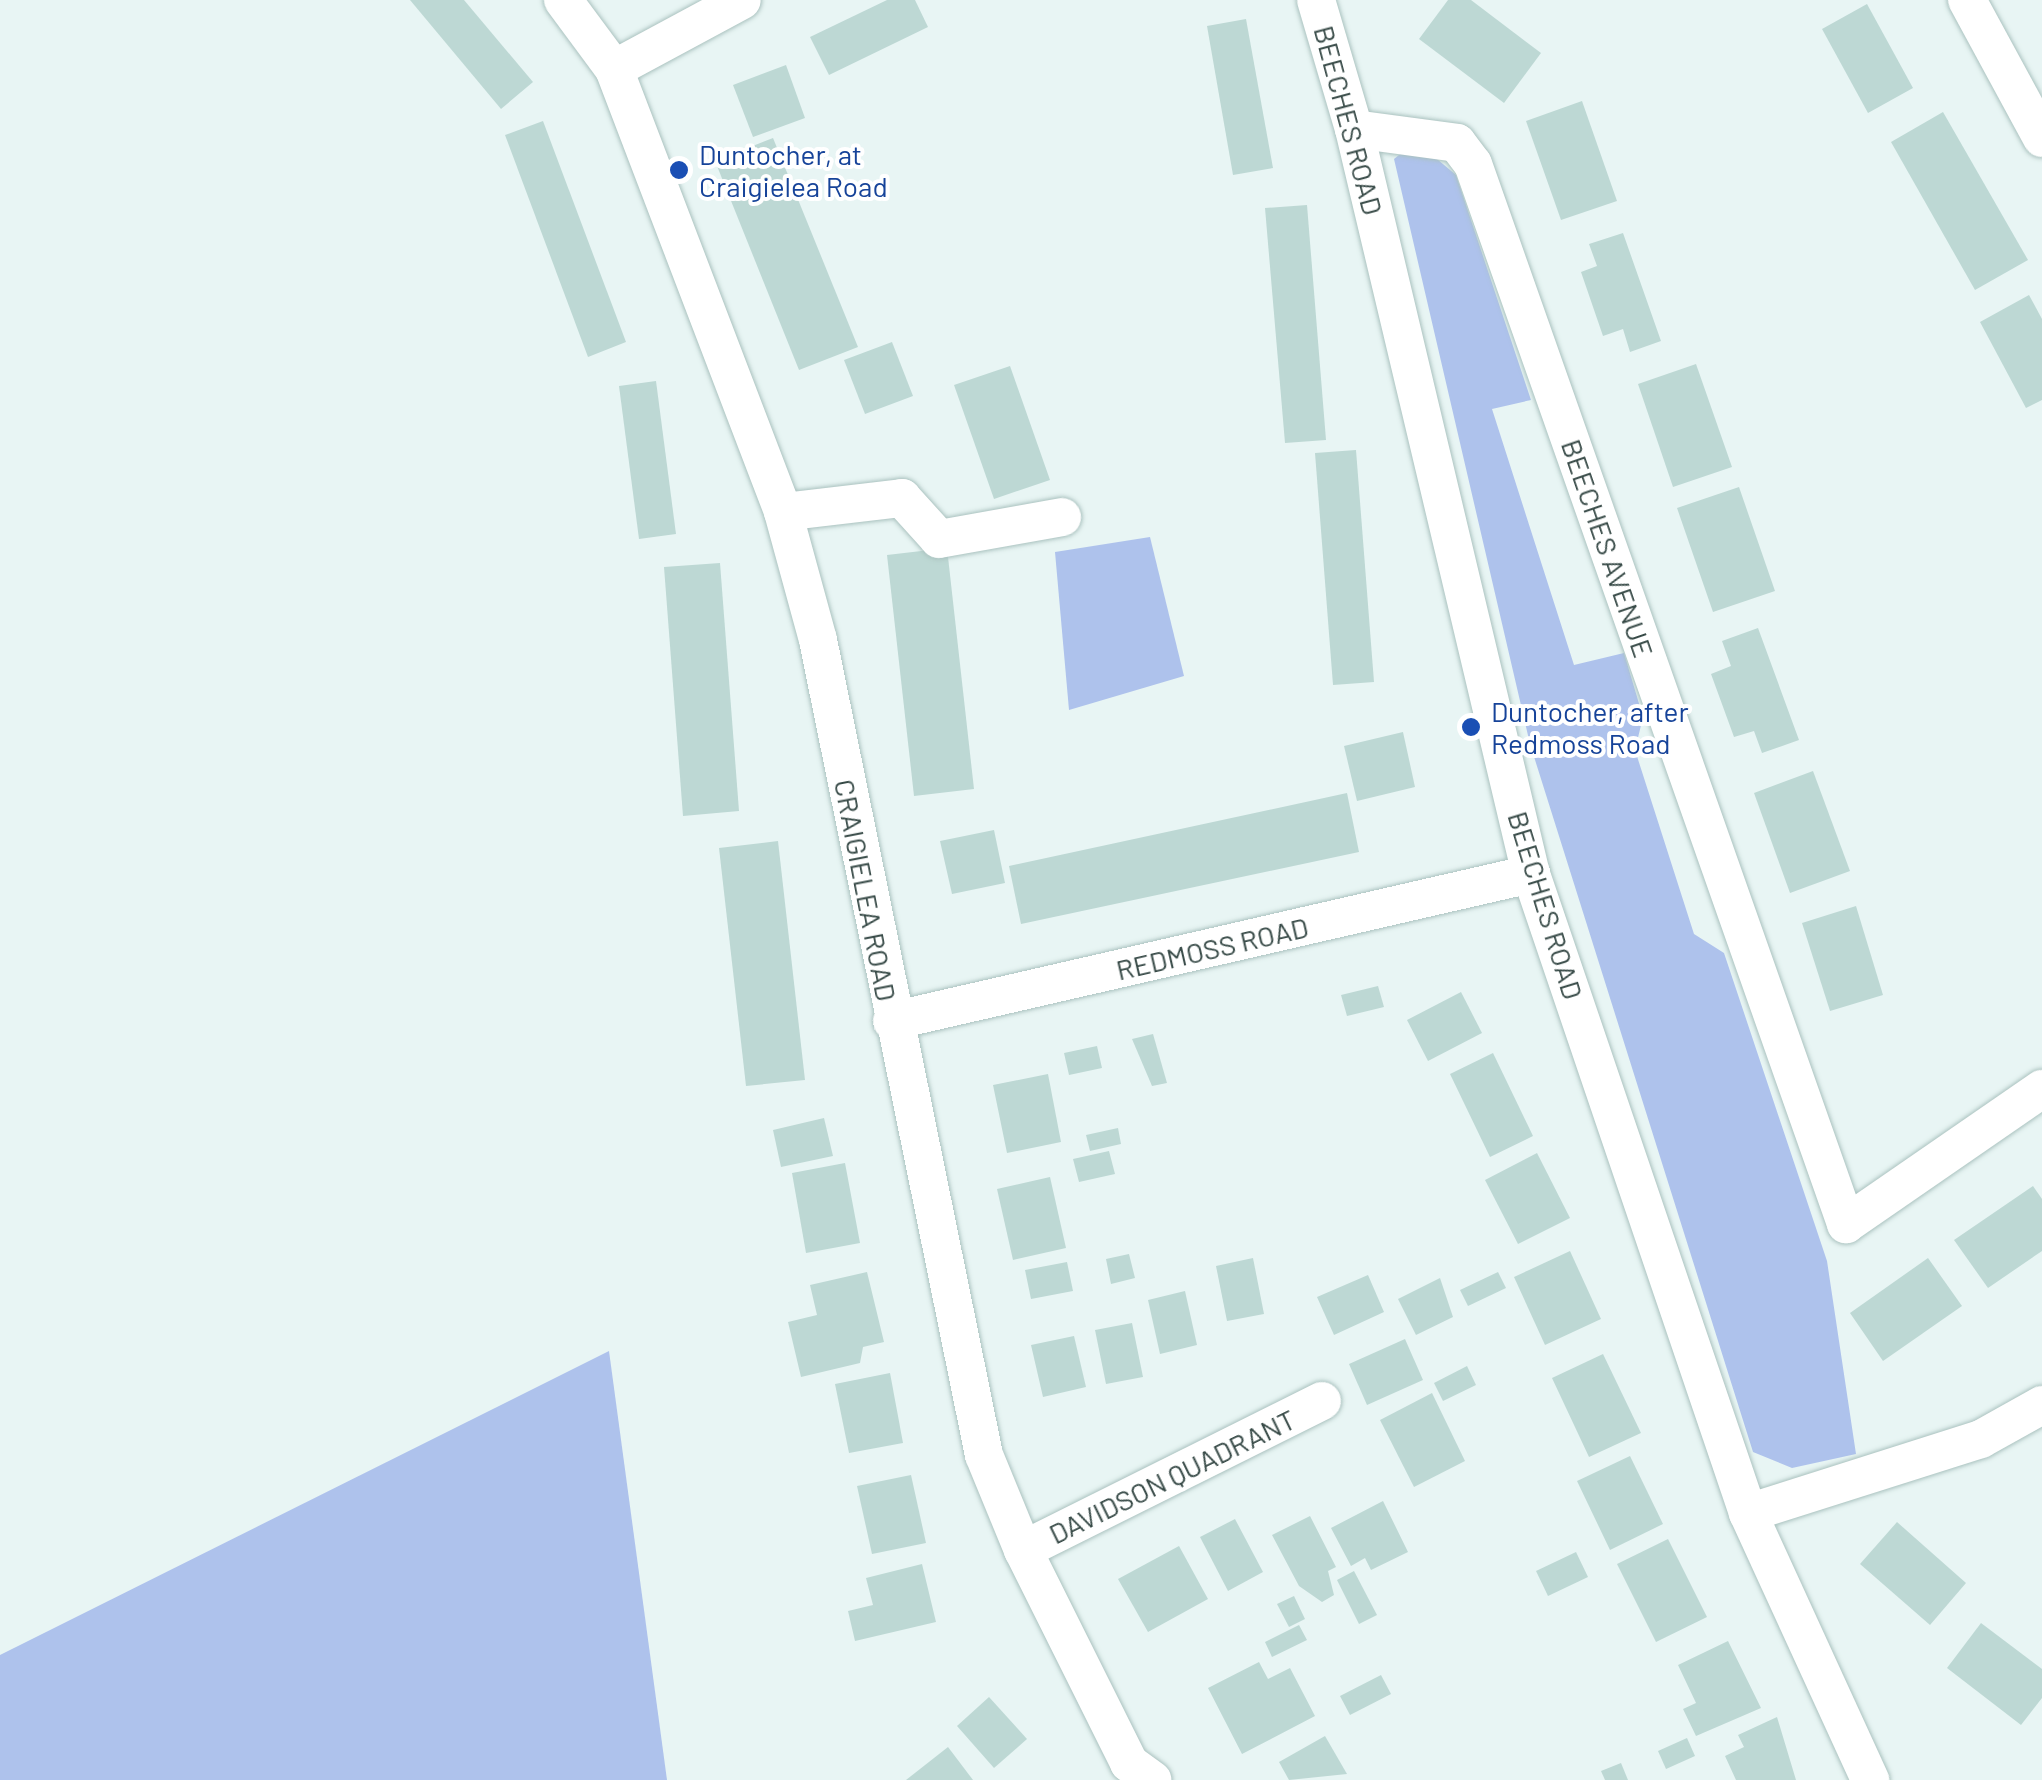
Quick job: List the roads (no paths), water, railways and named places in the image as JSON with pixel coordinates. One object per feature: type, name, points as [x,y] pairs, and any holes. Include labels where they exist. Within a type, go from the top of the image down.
[{"type":"street","name":"CRAIGIELEA ROAD","points":[[563,0],[614,69],[783,512],[818,640],[892,1022],[984,1455],[1022,1550],[1131,1774]]},
{"type":"street","points":[[614,69],[742,0]]},
{"type":"street","name":"BEECHES ROAD","points":[[1316,0],[1354,129],[1531,874],[1748,1513],[1870,1780]]},
{"type":"street","points":[[1967,0],[2042,138]]},
{"type":"street","name":"BEECHES AVENUE","points":[[1354,129],[1457,143],[1473,164],[1846,1224],[2042,1089]]},
{"type":"street","points":[[783,512],[902,498],[939,539],[1062,517]]},
{"type":"street","name":"REDMOSS ROAD","points":[[892,1022],[1531,874]]},
{"type":"street","name":"DAVIDSON QUADRANT","points":[[1022,1550],[1322,1402]]},
{"type":"street","points":[[1748,1513],[1981,1439],[2042,1405]]},
{"type":"place","name":"Duntocher, at Craigielea Road","points":[[679,170]]},
{"type":"place","name":"Duntocher, after Redmoss Road","points":[[1471,727]]}]
